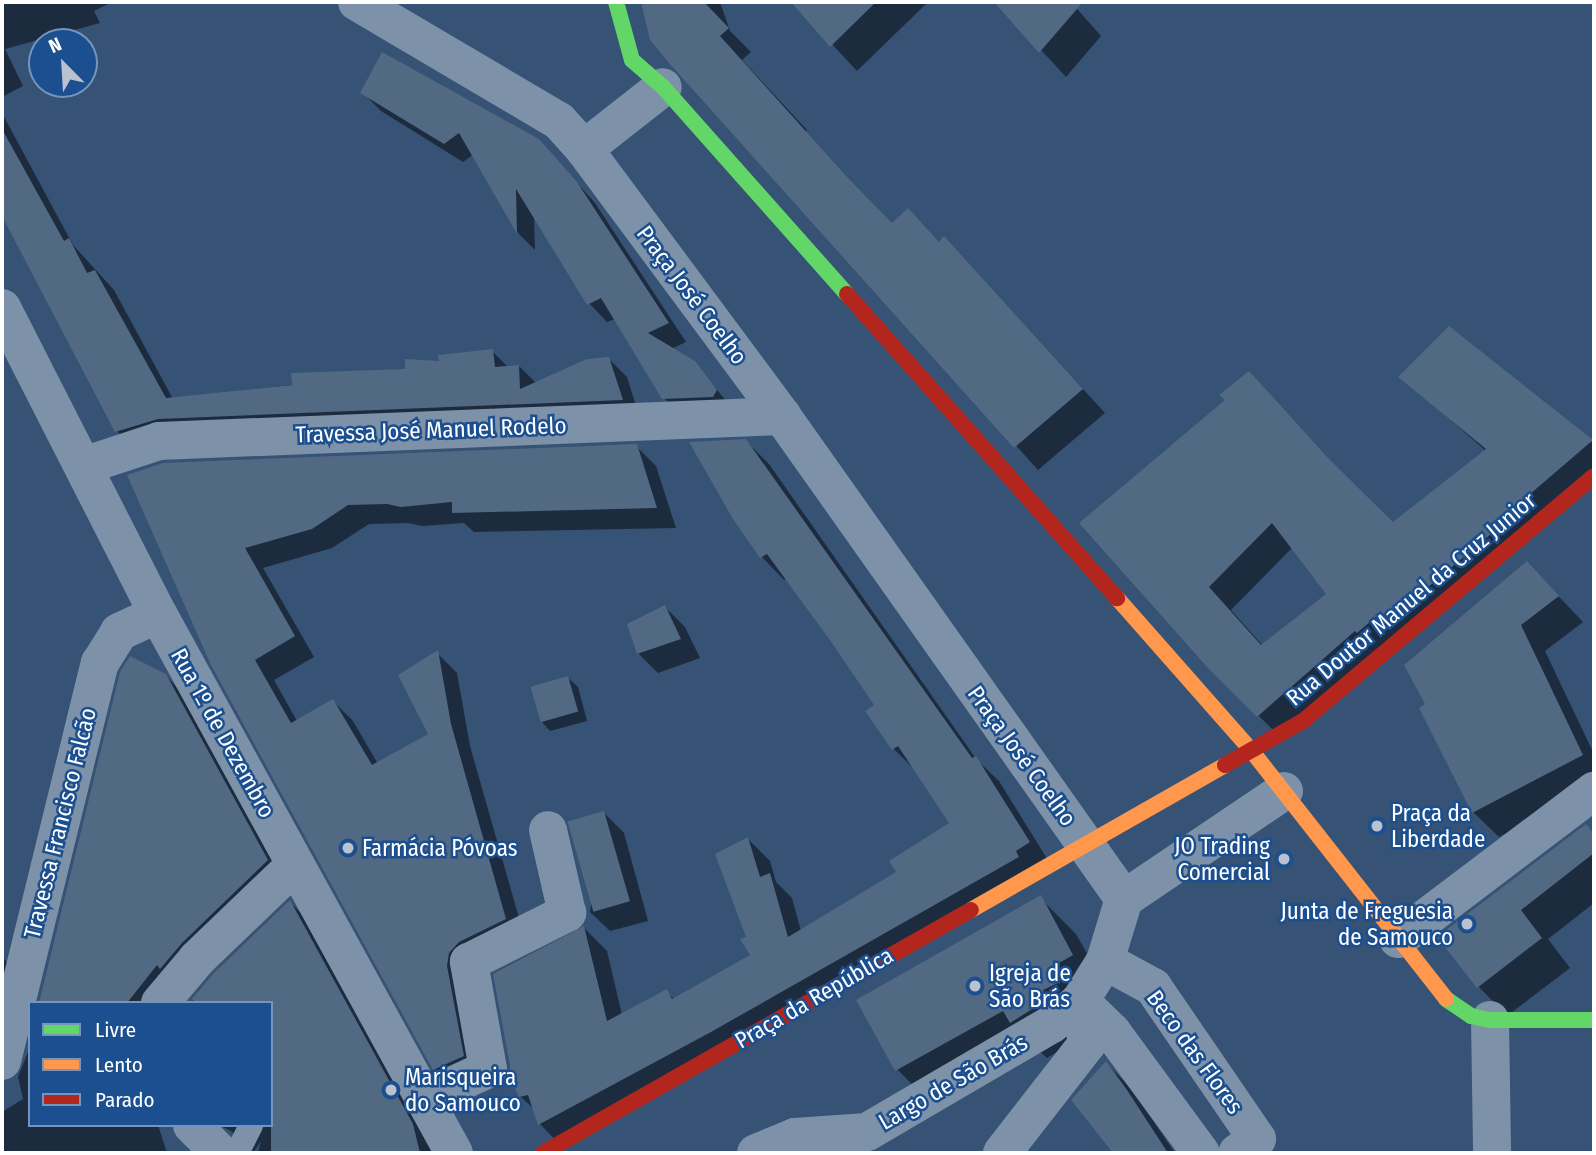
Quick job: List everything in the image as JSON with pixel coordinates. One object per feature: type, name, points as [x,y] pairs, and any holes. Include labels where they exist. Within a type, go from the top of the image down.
[{"type":"street","name":"Praça José Coelho","points":[[357,2],[559,121],[584,149],[782,416],[1085,844],[1251,750]]},
{"type":"street","points":[[616,2],[632,60],[663,88],[1251,750],[1452,1006],[1471,1016],[1490,1020],[1594,1020]]},
{"type":"street","points":[[584,149],[663,88]]},
{"type":"street","name":"Rua 1º de Dezembro","points":[[2,308],[158,614],[454,1153]]},
{"type":"street","name":"Travessa José Manuel Rodelo","points":[[83,466],[159,441],[782,416]]},
{"type":"street","name":"Rua Doutor Manuel da Cruz Junior","points":[[1251,750],[1303,721],[1594,476]]},
{"type":"street","name":"Travessa Francisco Falcão","points":[[2,1061],[100,663],[119,632],[158,614]]},
{"type":"street","points":[[1085,844],[1124,899],[1284,791]]},
{"type":"street","points":[[1398,939],[1589,795]]},
{"type":"street","points":[[425,1098],[488,1069],[469,962],[567,913],[548,830]]},
{"type":"street","name":"Praça da República","points":[[543,1153],[1085,844]]},
{"type":"street","points":[[162,1001],[197,959],[295,865]]},
{"type":"street","name":"Largo de São Brás","points":[[873,1143],[1052,1024],[1080,1001],[1105,961],[1124,899]]},
{"type":"street","name":"Beco das Flores","points":[[1105,961],[1153,987],[1257,1139],[1237,1153]]},
{"type":"street","points":[[1002,1153],[1087,1044],[1080,1001]]},
{"type":"street","points":[[1080,1001],[1112,1031],[1201,1153]]},
{"type":"street","points":[[1490,1020],[1492,1153]]},
{"type":"street","points":[[2,1069],[28,1067]]},
{"type":"street","points":[[189,1127],[189,1153]]},
{"type":"street","points":[[191,1127],[220,1153]]},
{"type":"street","points":[[755,1153],[795,1137],[873,1143]]},
{"type":"lane","points":[[237,1153],[250,1127]]},
{"type":"building","points":[[641,2],[704,2],[729,28],[720,36],[892,223],[908,208],[939,242],[944,236],[1083,389],[1014,448],[669,63],[650,40]]},
{"type":"building","points":[[791,2],[876,2],[830,47]]},
{"type":"building","points":[[994,2],[1083,2],[1039,53]]},
{"type":"building","points":[[382,52],[539,139],[577,182],[669,323],[648,333],[695,361],[717,390],[713,397],[662,399],[601,298],[587,305],[516,189],[517,234],[459,133],[444,144],[360,93]]},
{"type":"building","points":[[2,129],[64,241],[69,238],[87,273],[95,270],[166,398],[292,385],[291,373],[405,369],[405,359],[439,361],[438,355],[493,349],[495,367],[519,365],[520,389],[587,359],[609,357],[623,400],[158,419],[115,432],[2,216]]},
{"type":"building","points":[[1449,326],[1593,440],[1494,525],[1498,528],[1382,626],[1377,616],[1357,633],[1355,631],[1257,717],[1208,668],[1079,523],[1225,400],[1219,395],[1249,371],[1329,459],[1393,522],[1486,449],[1398,377]],"holes":[[[1272,523],[1326,594],[1261,645],[1209,587]]]},
{"type":"building","points":[[746,439],[972,758],[976,756],[1030,842],[1016,851],[1019,857],[711,1032],[538,1125],[528,1095],[519,1097],[509,1076],[510,1065],[493,974],[584,926],[607,1021],[667,989],[672,999],[750,955],[740,939],[746,937],[715,854],[748,837],[760,877],[770,873],[788,937],[896,872],[889,861],[949,823],[898,746],[892,750],[865,711],[874,705],[832,643],[767,554],[760,558],[733,519],[689,442]]},
{"type":"building","points":[[637,444],[657,508],[452,513],[452,502],[401,507],[387,504],[348,505],[312,529],[245,548],[295,636],[255,660],[291,723],[333,699],[372,765],[428,734],[398,675],[438,650],[451,724],[506,919],[459,942],[449,953],[447,966],[464,1056],[433,1070],[211,665],[127,475],[163,463]]},
{"type":"building","points":[[1527,561],[1559,596],[1521,625],[1583,755],[1472,813],[1419,708],[1425,704],[1404,665]]},
{"type":"building","points":[[665,605],[681,639],[637,654],[627,624]]},
{"type":"building","points":[[130,656],[166,674],[268,860],[182,943],[160,969],[157,965],[129,1001],[39,1001],[120,672]]},
{"type":"building","points":[[568,676],[578,712],[541,722],[531,687]]},
{"type":"building","points":[[604,811],[630,901],[593,912],[567,821]]},
{"type":"building","points":[[1586,824],[1594,834],[1594,853],[1521,910],[1542,938],[1477,988],[1437,937]]},
{"type":"building","name":"Igreja de São Brás","points":[[1041,895],[1073,955],[1052,967],[1060,982],[1043,990],[1048,999],[1010,1023],[1003,1011],[895,1071],[856,1000]]},
{"type":"building","points":[[290,900],[413,1124],[420,1153],[271,1153],[273,1001],[194,1001],[192,999],[213,974]]},
{"type":"building","points":[[1106,1061],[1168,1153],[1113,1153],[1071,1100]]},
{"type":"traffic: fast","points":[[616,2],[632,60],[663,87],[847,294]]},
{"type":"traffic: fast","points":[[1446,999],[1471,1016],[1490,1020],[1594,1020]]},
{"type":"traffic: slow","points":[[1117,598],[1251,750],[1446,999]]},
{"type":"traffic: slow","points":[[971,910],[1225,765]]},
{"type":"traffic: jam","points":[[847,294],[1117,598]]},
{"type":"traffic: jam","points":[[1225,765],[1303,721],[1594,476]]},
{"type":"traffic: jam","points":[[543,1153],[971,910]]},
{"type":"place","name":"Praça da Liberdade","points":[[1377,826]]},
{"type":"place","name":"Farmácia Póvoas","points":[[348,848]]},
{"type":"place","name":"JO Trading Comercial","points":[[1284,859]]},
{"type":"place","name":"Junta de Freguesia de Samouco","points":[[1467,924]]},
{"type":"place","name":"Igreja de São Brás","points":[[975,986]]},
{"type":"place","name":"Marisqueira do Samouco","points":[[391,1090]]}]
